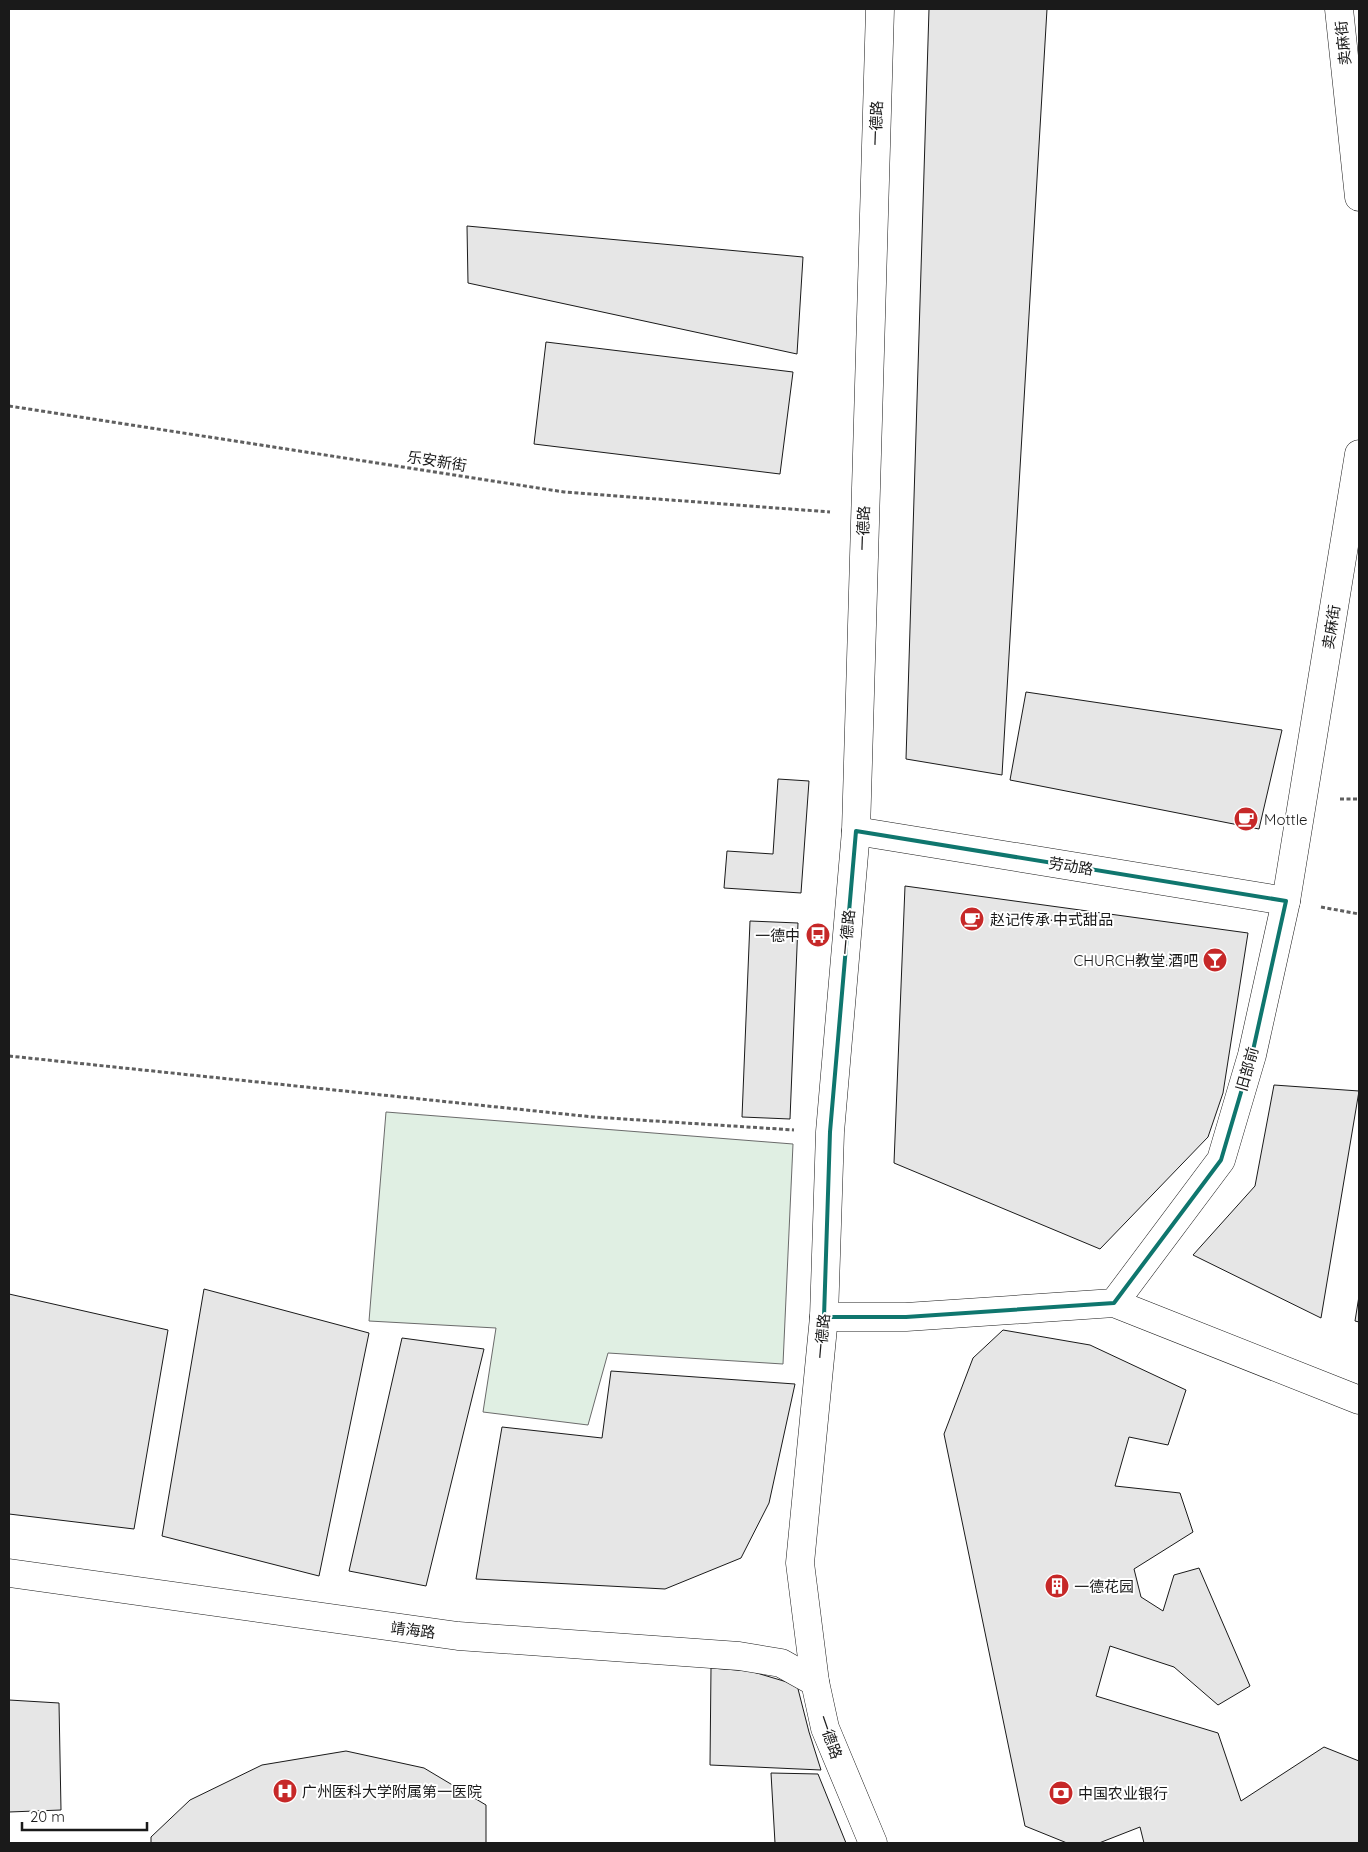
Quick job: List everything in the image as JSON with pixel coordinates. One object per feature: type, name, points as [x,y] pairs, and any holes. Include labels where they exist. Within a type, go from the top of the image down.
[{"type":"street","name":"一德路","points":[[872,1843],[825,1728],[814,1682],[800,1563],[824,1317],[830,1132],[856,831],[863,515],[880,9]]},
{"type":"street","name":"卖麻街","points":[[1340,9],[1359,197]]},
{"type":"street","name":"卖麻街","points":[[1304,801],[1359,454]]},
{"type":"street","name":"旧部前","points":[[1114,1303],[1221,1160],[1252,1055],[1286,901],[1304,801]]},
{"type":"street","name":"劳动路","points":[[856,831],[1286,901]]},
{"type":"street","points":[[824,1317],[906,1317],[1114,1303],[1359,1400]]},
{"type":"street","name":"靖海路","points":[[9,1573],[458,1636],[739,1656],[781,1663],[814,1682]]},
{"type":"path","name":"乐安新街","points":[[9,406],[564,492],[863,515]]},
{"type":"path","points":[[9,1056],[593,1117],[830,1132]]},
{"type":"highlighted area","points":[[856,831],[1286,901],[1252,1055],[1221,1160],[1114,1303],[906,1317],[824,1317],[830,1132]]},
{"type":"green space","points":[[386,1112],[793,1144],[783,1364],[608,1353],[588,1425],[483,1412],[496,1328],[369,1321]]},
{"type":"building","points":[[929,9],[1047,9],[1002,775],[906,759]]},
{"type":"building","points":[[467,226],[803,257],[797,354],[468,283]]},
{"type":"building","points":[[546,342],[793,372],[780,474],[534,444]]},
{"type":"building","points":[[1026,692],[1282,730],[1259,829],[1010,780]]},
{"type":"building","points":[[778,779],[809,781],[801,893],[724,888],[727,851],[773,854]]},
{"type":"building","points":[[905,886],[1248,933],[1223,1093],[1208,1137],[1100,1249],[894,1163]]},
{"type":"building","points":[[750,921],[798,923],[790,1119],[742,1117]]},
{"type":"building","points":[[1274,1085],[1359,1091],[1321,1318],[1193,1255],[1255,1186]]},
{"type":"building","points":[[204,1289],[369,1333],[319,1576],[162,1536]]},
{"type":"building","points":[[9,1294],[168,1330],[134,1529],[9,1514]]},
{"type":"building","points":[[1359,1296],[1359,1322],[1355,1321]]},
{"type":"building","name":"一德花园","points":[[1003,1330],[1090,1345],[1186,1390],[1168,1445],[1129,1437],[1115,1486],[1180,1493],[1193,1532],[1134,1569],[1141,1597],[1163,1611],[1174,1575],[1199,1568],[1250,1686],[1218,1705],[1174,1667],[1110,1646],[1096,1696],[1218,1733],[1241,1801],[1324,1747],[1359,1761],[1359,1843],[1144,1843],[1140,1827],[1099,1843],[1067,1843],[1025,1826],[944,1434],[973,1358]]},
{"type":"building","points":[[402,1338],[484,1349],[426,1586],[349,1571]]},
{"type":"building","points":[[611,1371],[795,1384],[769,1503],[741,1558],[665,1589],[476,1579],[502,1427],[602,1438]]},
{"type":"building","points":[[711,1668],[750,1671],[797,1685],[821,1770],[710,1765]]},
{"type":"building","points":[[9,1700],[59,1703],[61,1810],[9,1812]]},
{"type":"building","points":[[346,1751],[424,1768],[486,1805],[486,1843],[151,1843],[151,1837],[190,1800],[262,1765]]},
{"type":"building","points":[[771,1773],[818,1774],[846,1843],[775,1843]]},
{"type":"place","name":"Mottle","points":[[1246,819]]},
{"type":"place","name":"赵记传承·中式甜品","points":[[972,919]]},
{"type":"place","name":"一德中","points":[[818,935]]},
{"type":"place","name":"CHURCH教堂.酒吧","points":[[1215,960]]},
{"type":"place","name":"一德花园","points":[[1057,1586]]},
{"type":"place","name":"广州医科大学附属第一医院","points":[[285,1791]]},
{"type":"place","name":"中国农业银行","points":[[1061,1793]]}]
